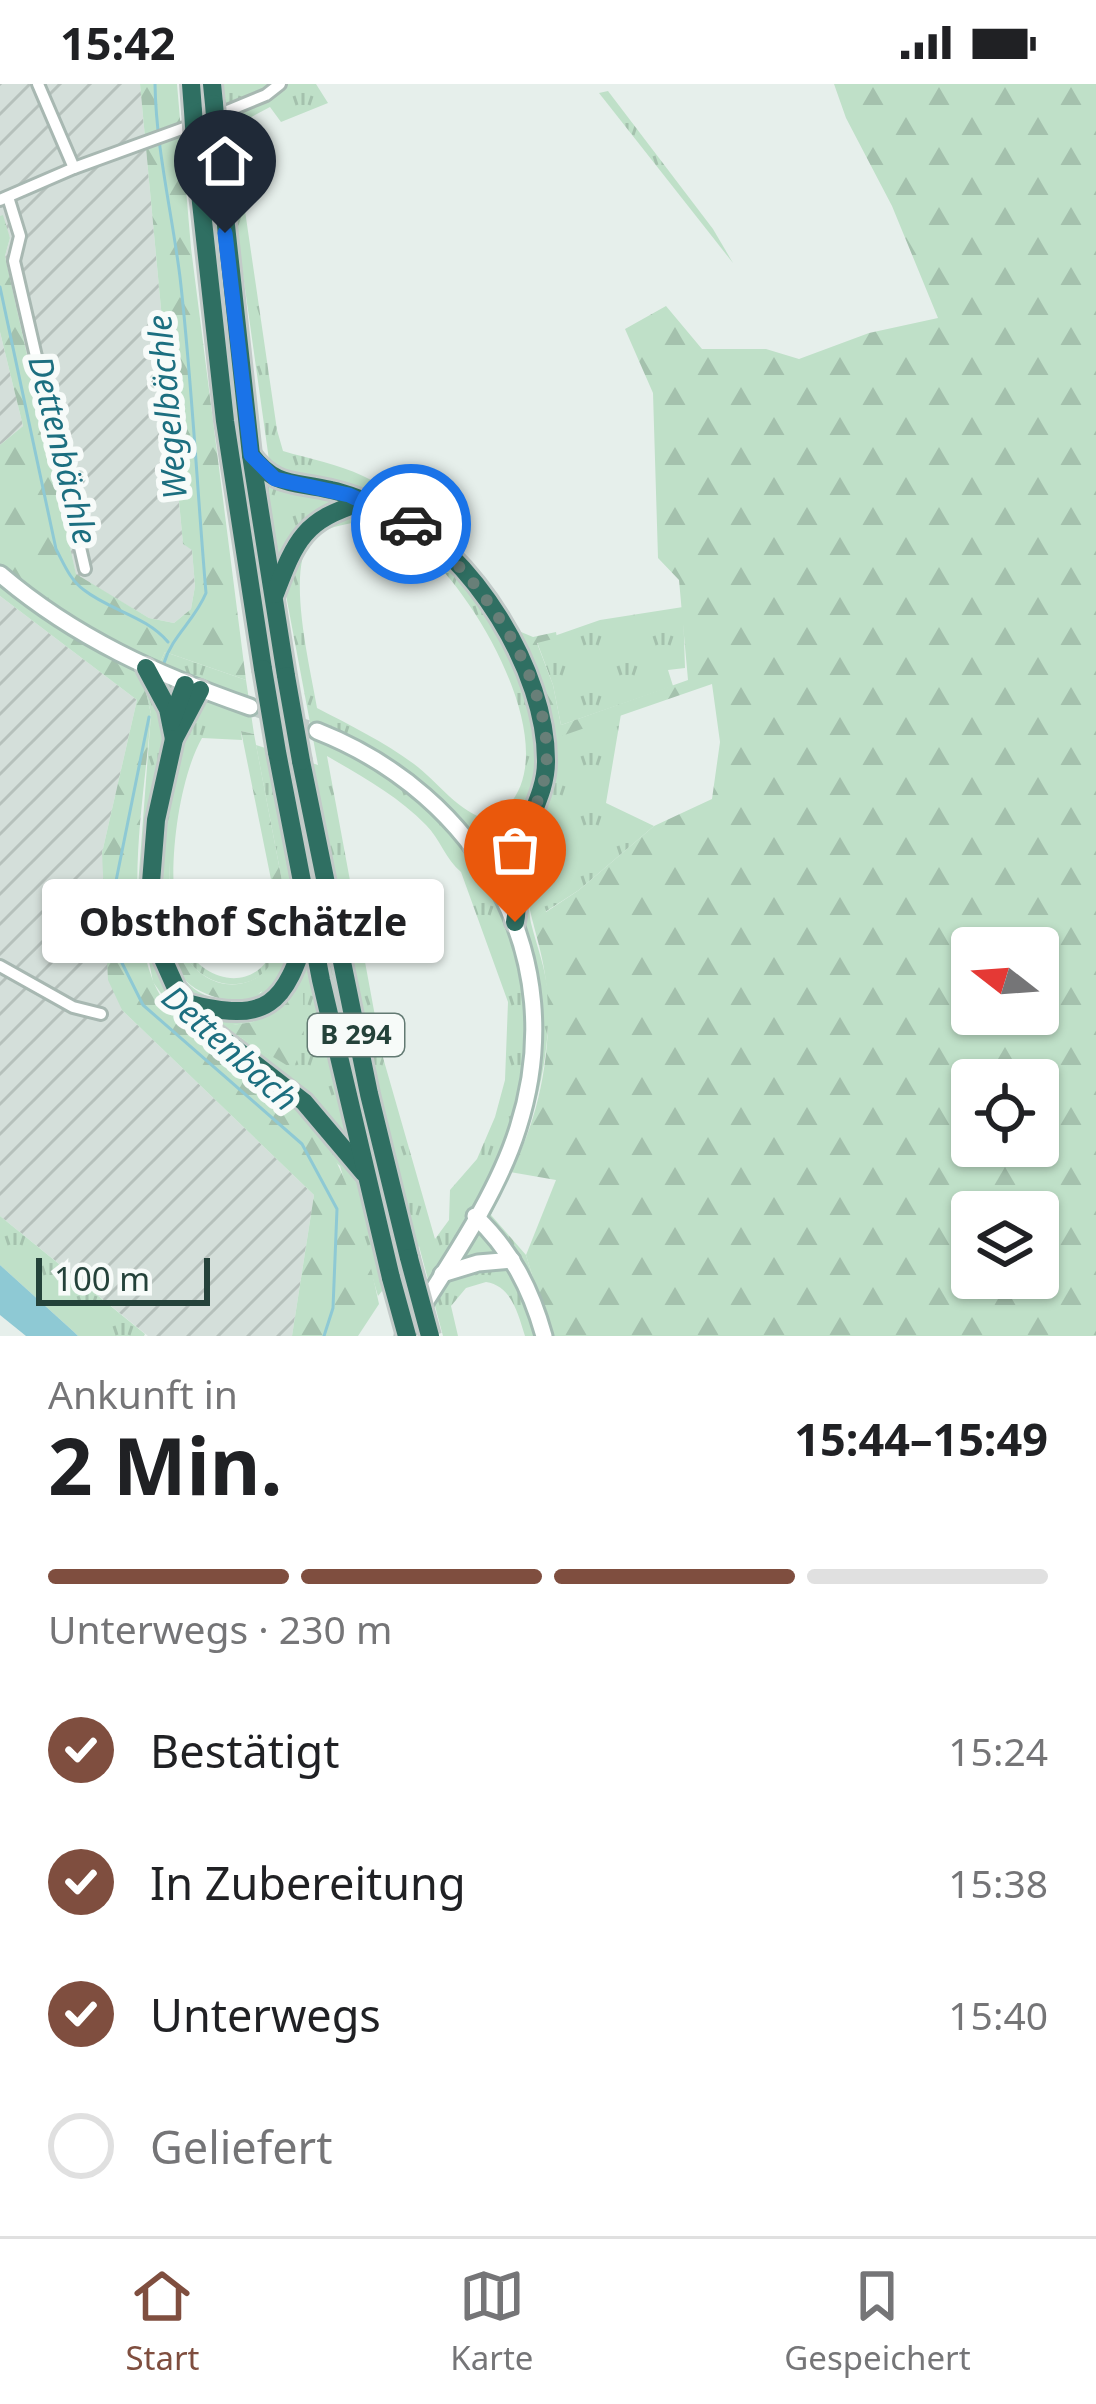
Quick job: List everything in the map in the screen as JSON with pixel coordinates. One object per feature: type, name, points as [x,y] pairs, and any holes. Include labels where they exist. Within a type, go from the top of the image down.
[{"type":"highway","name":"B 294","points":[[191,84],[225,421],[277,752],[364,1173],[406,1336]]},
{"type":"highway","name":"B 294","points":[[213,94],[251,455],[286,676],[336,944],[430,1336]]},
{"type":"highway","points":[[251,455],[275,479],[328,489],[390,512],[446,550],[496,614],[519,656],[541,718],[547,764],[516,867],[519,904],[515,922]]},
{"type":"highway","points":[[273,598],[292,550],[309,527],[322,517],[363,502]]},
{"type":"highway","points":[[146,668],[172,731]]},
{"type":"highway","points":[[193,687],[172,731],[156,820],[150,896],[160,952],[186,1003],[216,1037],[304,1102],[364,1173]]},
{"type":"highway","points":[[474,848],[528,820]]},
{"type":"highway","points":[[487,866],[521,843]]},
{"type":"highway","points":[[186,1003],[241,1013],[272,1000],[296,971],[310,924]]},
{"type":"main road","points":[[0,574],[81,634],[146,668],[250,707]]},
{"type":"main road","points":[[317,731],[400,773],[445,813],[474,848],[515,922],[532,993],[530,1075],[514,1142],[406,1336]]},
{"type":"main road","points":[[471,1223],[509,1255],[528,1288],[544,1336]]},
{"type":"main road","points":[[442,1274],[509,1255]]},
{"type":"street","points":[[38,84],[74,168]]},
{"type":"street","points":[[85,569],[14,260],[20,236],[4,199],[266,95],[280,84]]},
{"type":"street","points":[[0,966],[73,1006],[101,1014]]},
{"type":"shaded area","points":[[0,84],[140,84],[183,544],[192,549],[195,586],[191,609],[174,623],[149,618],[76,575],[5,256],[10,238],[0,216]]},
{"type":"shaded area","points":[[0,332],[23,426],[0,445]]},
{"type":"shaded area","points":[[0,596],[137,700],[102,853],[122,1010],[314,1195],[292,1336],[148,1336],[0,1216]]},
{"type":"green space","points":[[140,84],[177,84],[191,248],[246,680],[165,652],[146,692],[151,714],[137,881],[143,947],[163,1000],[180,1020],[295,1107],[326,1143],[355,1210],[379,1304],[358,1336],[292,1336],[314,1195],[122,1010],[108,980],[102,853],[137,700],[0,596],[0,445],[23,426],[0,332],[3,215],[10,238],[5,256],[76,574],[149,618],[174,623],[191,609],[195,586],[192,550],[183,544]]},
{"type":"green space","points":[[222,84],[316,84],[328,103],[281,122],[270,107],[240,123],[247,140],[236,149],[283,451],[363,476],[431,521],[461,551],[512,621],[544,698],[553,738],[621,714],[606,803],[654,826],[579,890],[545,912],[535,879],[540,822],[530,913],[547,985],[546,1053],[525,1136],[491,1215],[526,1255],[551,1336],[525,1336],[508,1295],[486,1282],[466,1288],[451,1306],[458,1336],[443,1336],[419,1246],[378,1296],[340,1166],[175,1013],[153,982],[137,899],[151,714],[146,692],[165,652],[246,680],[254,734],[241,731],[242,740],[202,738],[193,758],[179,811],[173,870],[185,945],[214,974],[239,978],[252,974],[271,954],[279,918],[280,942],[274,961],[262,975],[228,984],[210,979],[193,967],[180,947],[172,916],[169,862],[160,861],[168,945],[186,982],[202,994],[227,1000],[261,993],[290,923],[256,745],[318,765],[265,484],[269,460],[226,153]],"holes":[[[358,522],[410,542],[447,575],[471,607],[512,686],[523,727],[525,765],[515,797],[489,820],[458,804],[403,756],[317,708],[300,594],[305,551],[323,531]],[[327,756],[391,796],[431,831],[461,872],[508,1002],[505,1080],[495,1117],[477,1159],[450,1190],[449,1220],[435,1239],[382,1054]],[[303,988],[293,1068],[228,1030],[253,1022]]]},
{"type":"green space","points":[[834,84],[1096,84],[1096,1336],[551,1336],[526,1255],[556,1180],[510,1172],[536,1108],[547,1037],[544,968],[527,889],[530,846],[539,821],[546,835],[535,879],[546,912],[654,826],[712,799],[720,742],[712,684],[553,739],[540,684],[514,629],[533,637],[556,632],[557,638],[537,643],[561,725],[688,680],[679,580],[658,558],[653,393],[625,329],[666,306],[702,349],[766,349],[799,359],[869,333],[938,318],[892,206],[846,118]]},
{"type":"green space","points":[[608,91],[713,229],[733,263],[599,93]]},
{"type":"green space","points":[[683,607],[685,668],[668,670],[673,686],[561,725],[537,642],[600,620]]},
{"type":"green space","points":[[241,731],[254,734],[290,923],[285,954],[272,981],[250,998],[235,1001],[218,998],[186,981],[172,959],[164,932],[161,860],[169,861],[173,926],[192,965],[223,984],[255,979],[268,968],[281,929]]},
{"type":"green space","points":[[303,987],[304,1044],[293,1069],[228,1030],[253,1022]]},
{"type":"green space","points":[[0,1216],[144,1336],[78,1336],[0,1265]]},
{"type":"water","points":[[0,1265],[78,1336],[26,1336],[0,1315]]},
{"type":"waterway","name":"Wegelbächle","points":[[155,84],[184,316],[206,593],[164,663]]},
{"type":"waterway","name":"Dettenbächle","points":[[0,287],[56,549],[79,586],[168,642]]},
{"type":"waterway","name":"Dettenbach","points":[[149,717],[115,886],[115,949],[143,1005],[302,1144],[337,1209],[333,1308],[324,1336]]},
{"type":"tunnel","points":[[250,707],[317,731]]},
{"type":"way so far","points":[[411,524],[446,550],[481,592],[532,683],[547,764],[516,867],[519,904],[515,922]]},
{"type":"place","name":"Obsthof Schätzle","points":[[515,922]]},
{"type":"route","points":[[225,233],[251,455],[275,479],[349,495],[411,524]]}]
